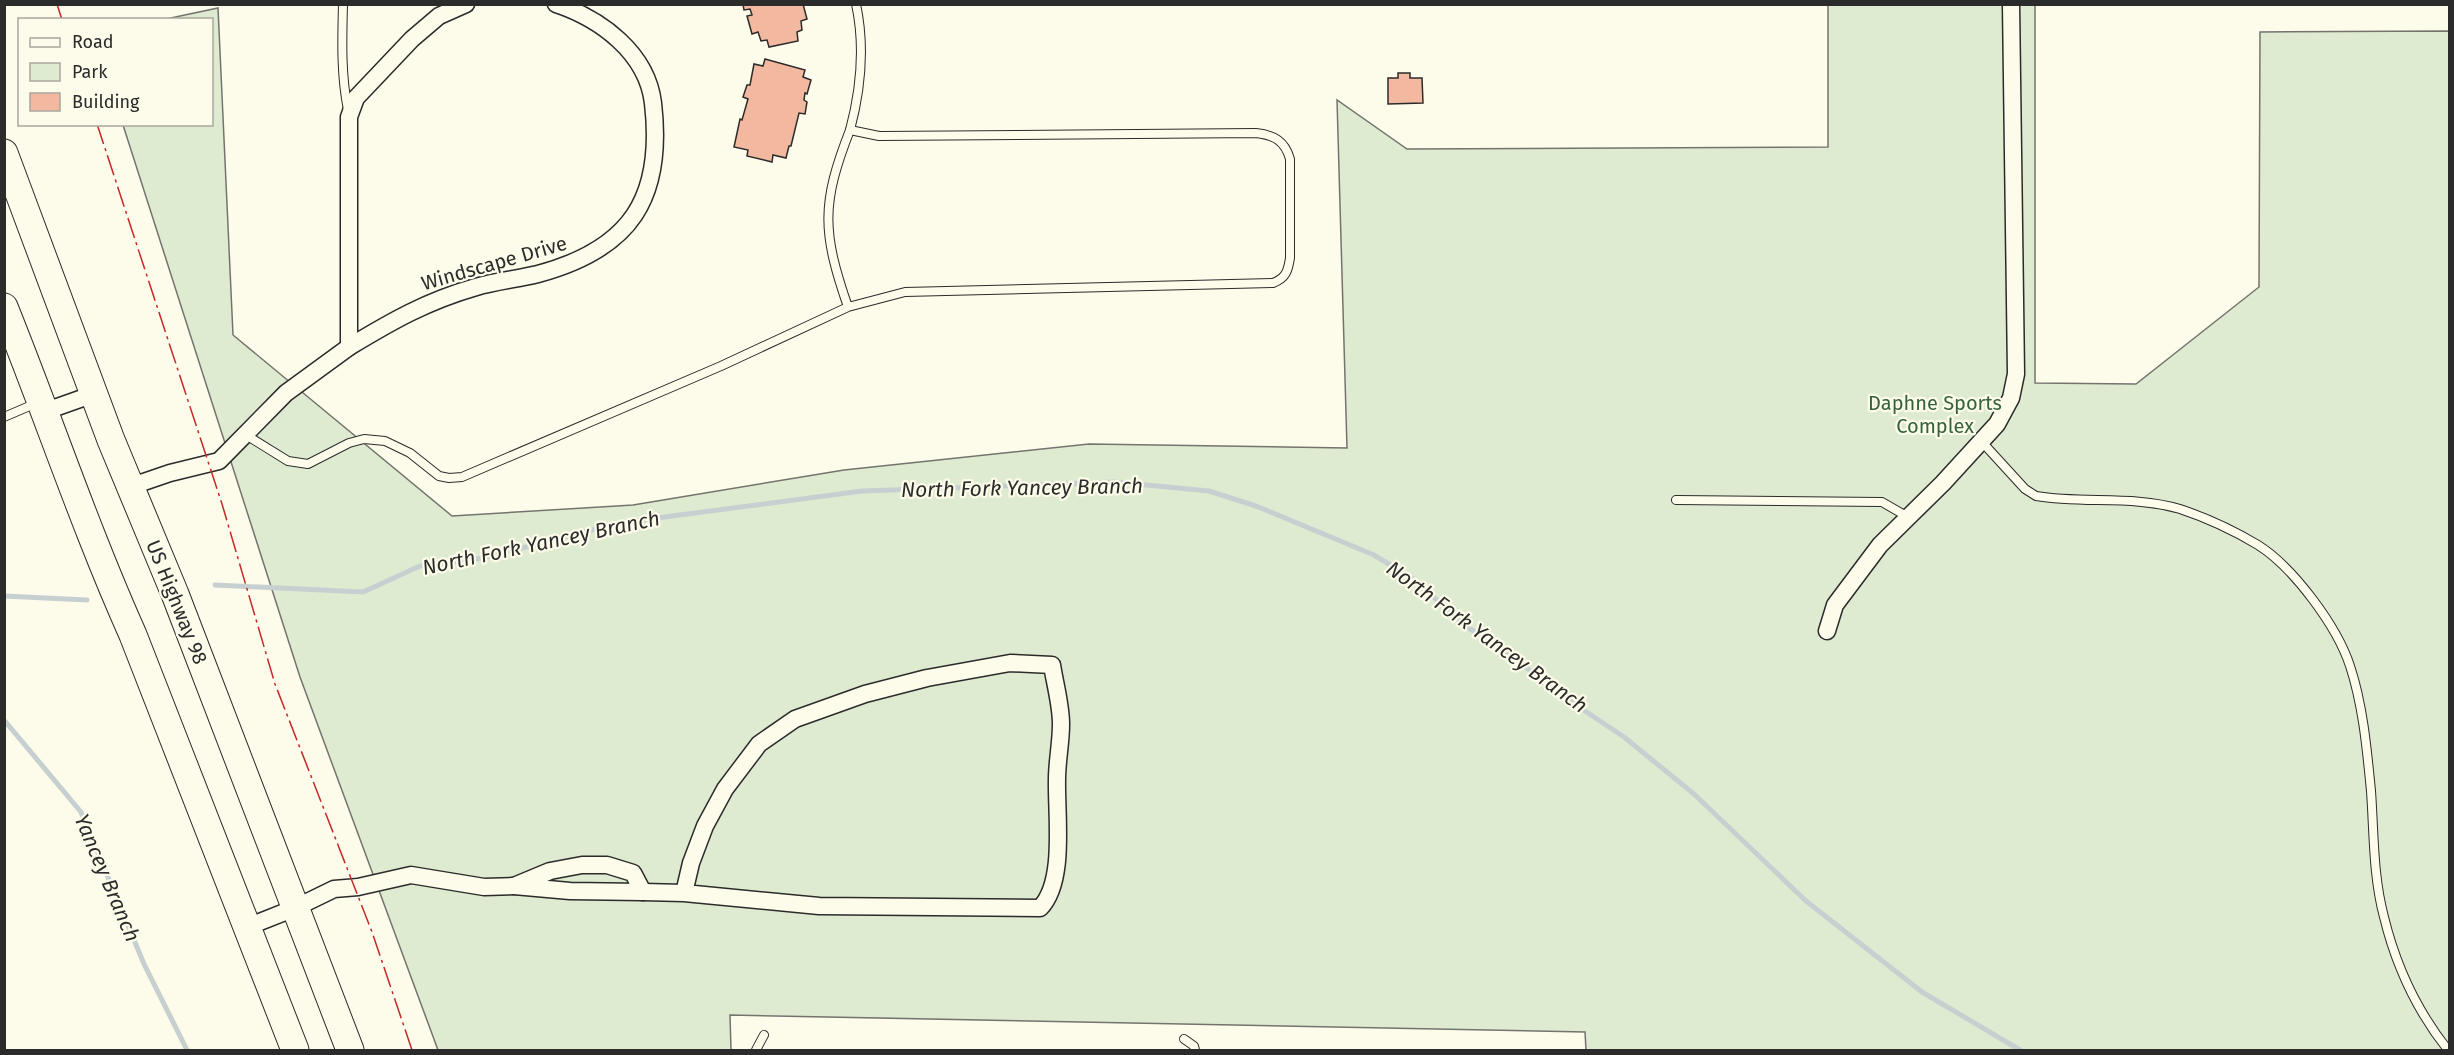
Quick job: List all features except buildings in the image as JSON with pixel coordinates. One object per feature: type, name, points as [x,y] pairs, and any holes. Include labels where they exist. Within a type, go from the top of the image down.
[{"type":"main road","name":"US Highway 98","points":[[4,153],[129,487],[175,594],[351,1050]]},
{"type":"main road","points":[[4,307],[295,1050]]},
{"type":"street","points":[[349,346],[349,117],[356,98],[412,39],[439,16],[466,4]]},
{"type":"street","name":"Windscape Drive","points":[[129,487],[170,473],[219,461],[286,393],[349,346],[404,314],[441,298],[478,286],[536,274],[591,255],[608,244],[636,214],[649,185],[655,154],[657,132],[652,90],[633,54],[619,39],[587,17],[556,4]]},
{"type":"street","points":[[1827,631],[1835,605],[1850,582],[1880,545],[1982,442],[1997,424],[2011,398],[2016,374],[2011,4]]},
{"type":"street","points":[[44,406],[94,394]]},
{"type":"street","points":[[247,927],[295,908],[334,889],[358,887],[411,875],[484,887],[514,886],[570,891],[684,893],[819,906],[1040,908],[1047,901],[1052,889],[1057,858],[1057,777],[1061,723],[1052,665],[1010,663],[927,678],[865,694],[795,719],[759,744],[725,789],[705,826],[691,863],[684,893]]},
{"type":"street","points":[[514,886],[550,871],[582,866],[607,866],[633,873],[643,892]]},
{"type":"lane","points":[[343,4],[343,82],[349,117]]},
{"type":"lane","points":[[848,307],[831,254],[827,216],[837,168],[850,130],[857,98],[860,33],[856,4]]},
{"type":"lane","points":[[246,435],[288,462],[308,464],[350,443],[364,439],[385,441],[410,453],[439,476],[462,477],[721,366],[848,307],[905,292],[1273,283],[1282,279],[1288,271],[1291,243],[1290,159],[1287,149],[1269,134],[879,136],[850,130]]},
{"type":"lane","points":[[4,417],[44,406]]},
{"type":"lane","points":[[1982,442],[2025,489],[2036,496],[2139,500],[2179,509],[2213,521],[2260,546],[2302,584],[2330,625],[2350,666],[2362,722],[2371,790],[2375,859],[2384,916],[2403,977],[2430,1027],[2448,1050]]},
{"type":"lane","points":[[1676,500],[1882,502],[1908,517]]},
{"type":"lane","points":[[756,1050],[764,1035]]},
{"type":"lane","points":[[1184,1039],[1194,1046],[1195,1050]]},
{"type":"green space","name":"Daphne Sports Complex","points":[[1828,5],[2035,5],[2035,383],[2136,384],[2259,287],[2260,32],[2449,31],[2449,1050],[1586,1050],[1585,1032],[730,1015],[731,1050],[438,1050],[300,677],[123,126],[213,126],[213,18],[171,18],[218,8],[233,335],[452,516],[633,505],[844,470],[1089,444],[1347,448],[1337,100],[1407,149],[1828,147]]},
{"type":"waterway","name":"North Fork Yancey Branch","points":[[215,585],[363,592],[420,566],[483,558],[619,523],[862,491],[1115,482],[1209,491],[1256,506],[1374,555],[1415,580],[1465,626],[1499,646],[1558,693],[1624,737],[1694,794],[1806,901],[1922,992],[2020,1050]]},
{"type":"waterway","name":"North Fork Yancey Branch","points":[[4,596],[87,600]]},
{"type":"waterway","name":"Yancey Branch","points":[[4,720],[81,812],[144,964],[187,1050]]},
{"type":"power","points":[[57,4],[61,18]]},
{"type":"power","points":[[98,126],[222,504],[275,684],[372,932],[412,1050]]}]
